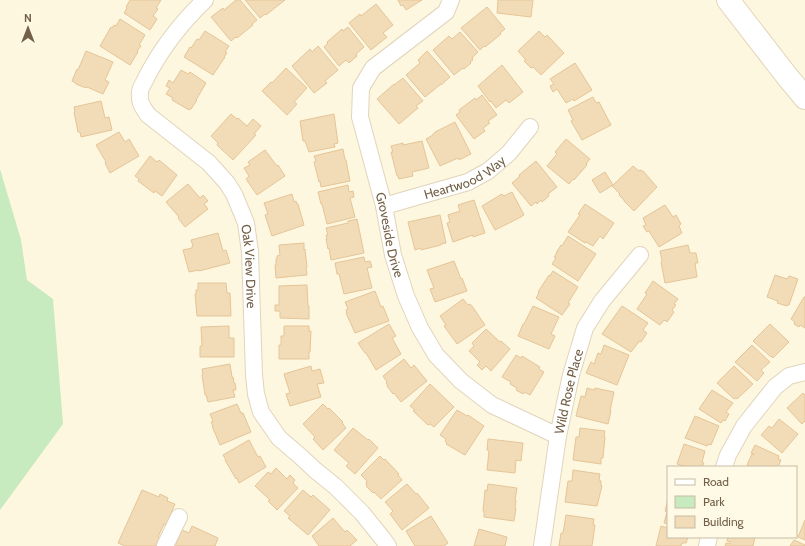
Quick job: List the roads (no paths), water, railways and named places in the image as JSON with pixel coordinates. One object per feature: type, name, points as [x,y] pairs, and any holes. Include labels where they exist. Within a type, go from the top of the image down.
[{"type":"main road","points":[[728,0],[805,98]]},
{"type":"street","name":"Oak View Drive","points":[[205,0],[193,11],[172,37],[151,68],[139,91],[141,105],[148,115],[209,163],[227,183],[234,194],[246,223],[250,252],[254,375],[256,394],[261,412],[279,438],[336,487],[362,513],[388,546]]},
{"type":"street","name":"Groveside Drive","points":[[450,0],[446,12],[373,68],[362,88],[360,117],[384,206],[393,255],[406,296],[420,328],[436,355],[461,381],[492,404],[558,436]]},
{"type":"street","name":"Heartwood Way","points":[[384,206],[468,182],[488,171],[509,153],[530,127]]},
{"type":"street","name":"Wild Rose Place","points":[[542,546],[558,436],[571,376],[584,328],[602,301],[640,255]]},
{"type":"street","points":[[724,466],[728,454],[744,426],[775,387],[788,376],[805,372]]},
{"type":"street","points":[[165,546],[179,517]]}]
